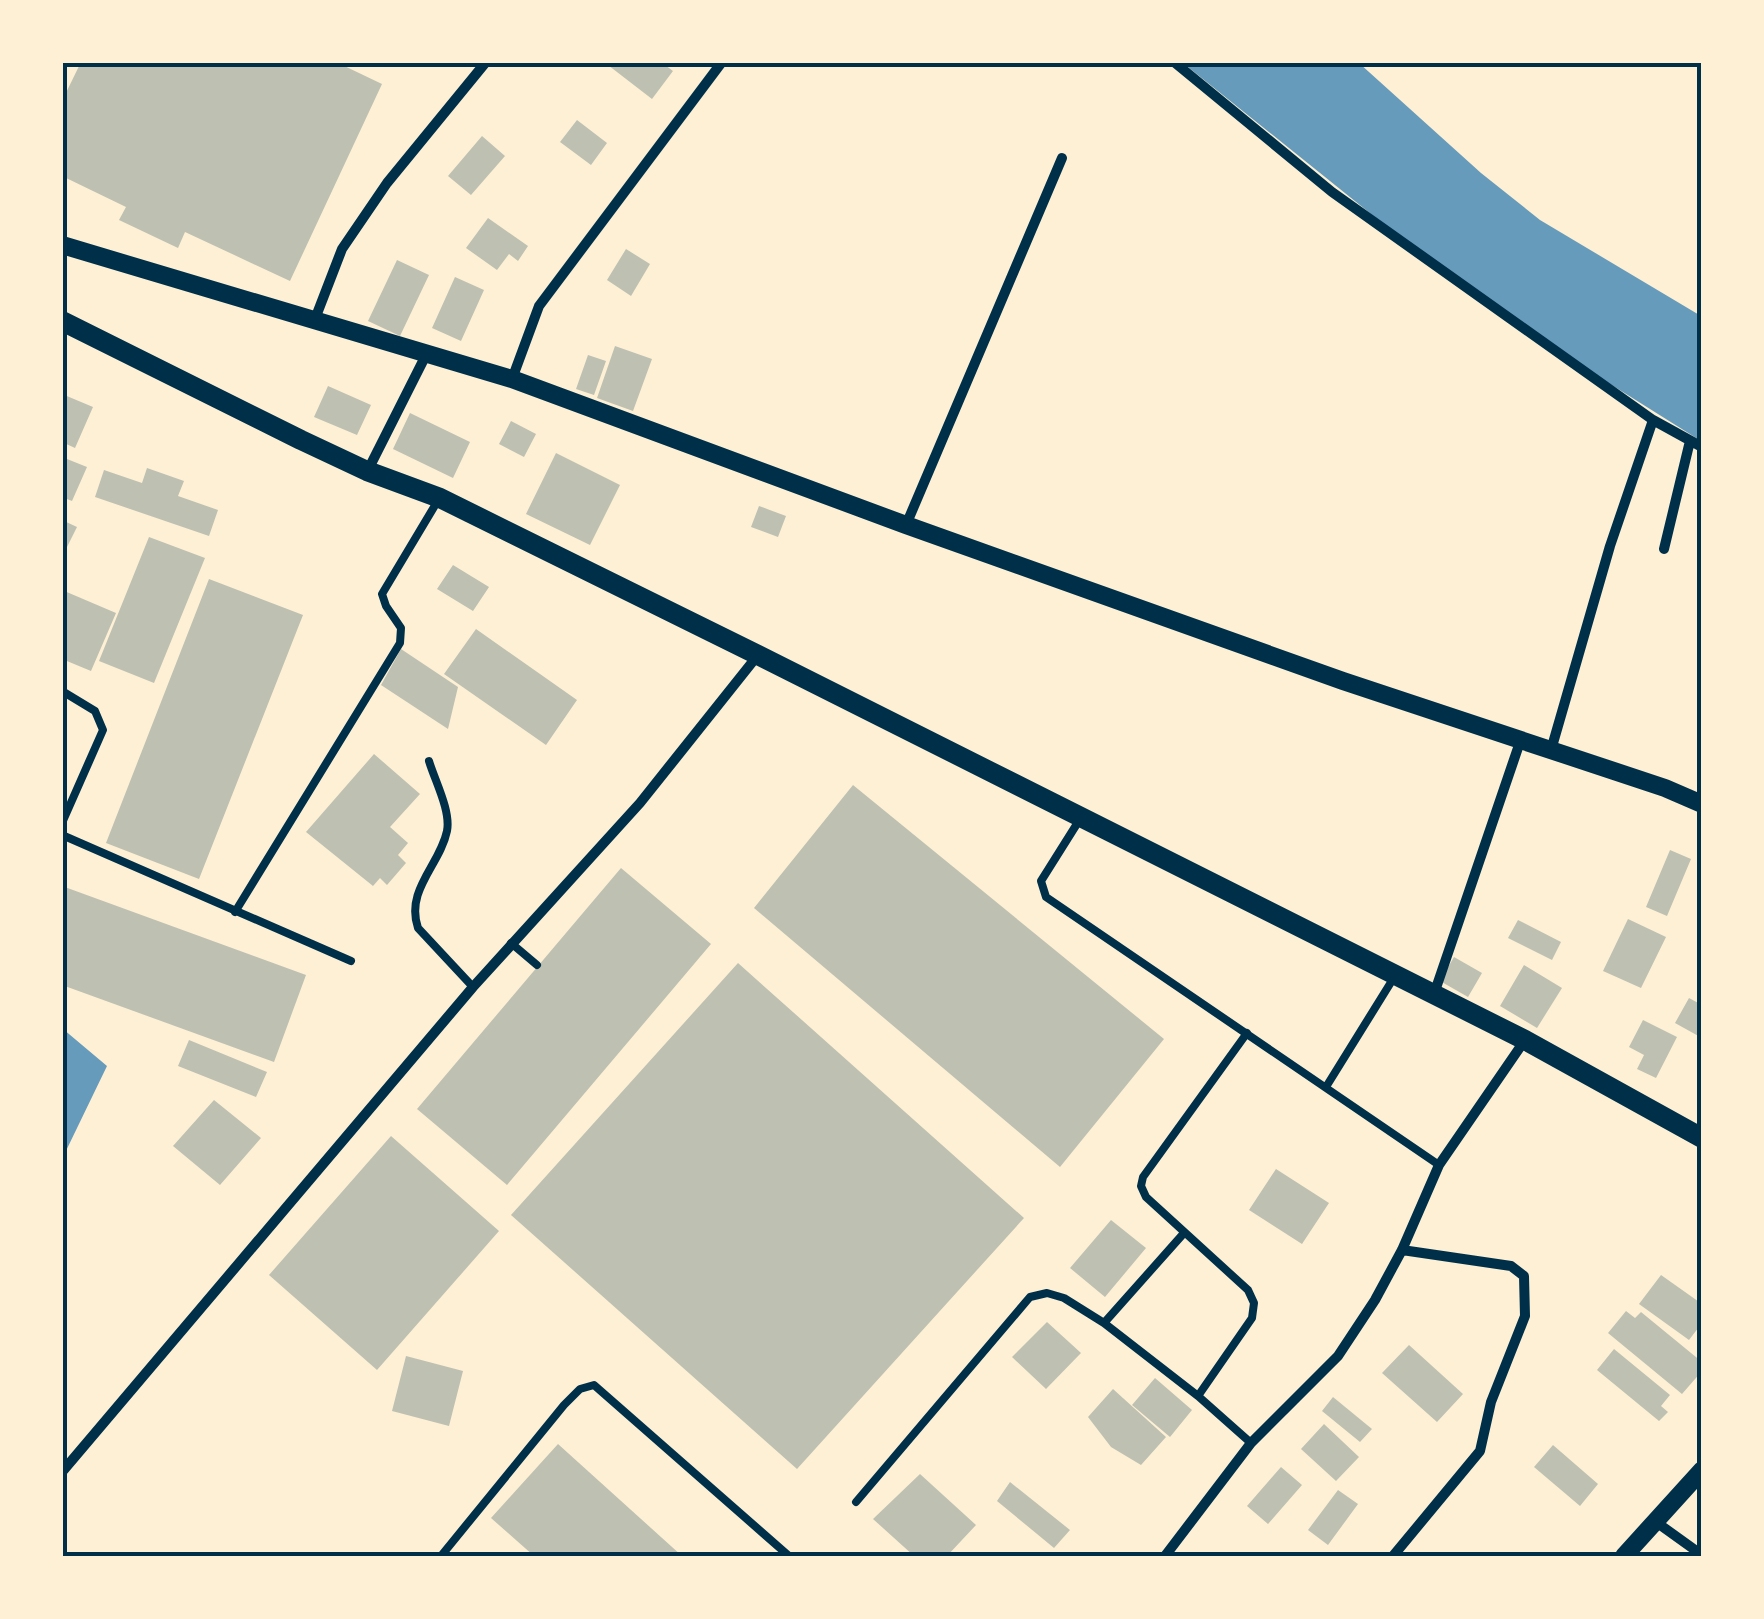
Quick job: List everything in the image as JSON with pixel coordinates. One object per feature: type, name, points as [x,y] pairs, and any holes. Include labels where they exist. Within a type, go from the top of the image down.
[{"type":"main road","points":[[62,321],[367,471],[440,498],[758,655],[1525,1040],[1702,1138]]},
{"type":"street","points":[[315,319],[342,249],[387,183],[486,62]]},
{"type":"street","points":[[512,379],[539,306],[722,62]]},
{"type":"street","points":[[1174,62],[1332,192],[1654,420],[1702,448]]},
{"type":"street","points":[[906,525],[1062,158]]},
{"type":"street","points":[[62,244],[512,379],[906,525],[1702,804]]},
{"type":"street","points":[[367,471],[427,354]]},
{"type":"street","points":[[1552,750],[1610,546],[1654,420]]},
{"type":"street","points":[[1664,549],[1690,441]]},
{"type":"street","points":[[62,1472],[511,943],[640,803],[758,655]]},
{"type":"street","points":[[1434,994],[1521,739]]},
{"type":"street","points":[[1165,1556],[1252,1443],[1338,1356],[1402,1250],[1439,1164],[1525,1040]]},
{"type":"street","points":[[1393,1556],[1480,1451],[1491,1402],[1526,1305],[1524,1276],[1511,1266],[1402,1250]]},
{"type":"street","points":[[1624,1556],[1702,1470]]},
{"type":"street","points":[[1656,1522],[1702,1555]]},
{"type":"lane","points":[[235,912],[400,642],[402,628],[382,594],[440,498]]},
{"type":"lane","points":[[62,691],[96,711],[102,720],[102,730],[62,823]]},
{"type":"lane","points":[[429,762],[448,820],[447,834],[420,886],[414,917],[418,928],[473,987]]},
{"type":"lane","points":[[1081,817],[1041,881],[1046,897],[1439,1164]]},
{"type":"lane","points":[[62,835],[351,961]]},
{"type":"lane","points":[[511,943],[537,966]]},
{"type":"lane","points":[[1326,1086],[1396,975]]},
{"type":"lane","points":[[1198,1396],[1252,1318],[1254,1303],[1248,1290],[1146,1197],[1141,1186],[1143,1176],[1247,1033]]},
{"type":"lane","points":[[1104,1323],[1184,1233]]},
{"type":"lane","points":[[856,1502],[1030,1297],[1047,1293],[1064,1298],[1104,1323],[1252,1443]]},
{"type":"lane","points":[[441,1556],[564,1404],[580,1389],[594,1385],[790,1556]]},
{"type":"water","points":[[1183,63],[1359,63],[1481,173],[1540,220],[1701,316],[1701,441],[1548,345],[1376,218]]},
{"type":"water","points":[[63,1029],[107,1066],[63,1157]]},
{"type":"building","points":[[81,62],[336,62],[382,84],[290,281],[185,232],[178,248],[119,220],[126,207],[62,176],[62,101]]},
{"type":"building","points":[[604,62],[661,62],[673,71],[652,99]]},
{"type":"building","points":[[577,120],[607,143],[591,165],[560,142]]},
{"type":"building","points":[[482,136],[505,156],[471,195],[448,176]]},
{"type":"building","points":[[488,218],[528,246],[518,261],[509,254],[497,270],[466,248]]},
{"type":"building","points":[[626,249],[650,264],[631,296],[607,280]]},
{"type":"building","points":[[397,260],[429,275],[400,336],[368,321]]},
{"type":"building","points":[[455,277],[484,290],[461,341],[432,328]]},
{"type":"building","points":[[615,346],[652,359],[633,411],[597,398]]},
{"type":"building","points":[[588,355],[606,361],[594,395],[576,389]]},
{"type":"building","points":[[328,386],[371,405],[357,435],[314,417]]},
{"type":"building","points":[[62,394],[93,407],[75,448],[62,442]]},
{"type":"building","points":[[410,413],[470,442],[453,478],[393,449]]},
{"type":"building","points":[[511,421],[536,434],[524,457],[499,444]]},
{"type":"building","points":[[556,453],[620,485],[590,545],[526,514]]},
{"type":"building","points":[[62,457],[87,467],[72,501],[62,497]]},
{"type":"building","points":[[147,468],[184,481],[178,496],[218,510],[209,536],[95,497],[104,470],[142,483]]},
{"type":"building","points":[[759,506],[786,516],[778,537],[751,527]]},
{"type":"building","points":[[62,520],[77,527],[62,557]]},
{"type":"building","points":[[149,537],[205,558],[154,683],[99,661]]},
{"type":"building","points":[[453,565],[489,587],[473,611],[437,589]]},
{"type":"building","points":[[209,579],[303,615],[199,879],[106,843]]},
{"type":"building","points":[[62,590],[116,613],[91,671],[62,659]]},
{"type":"building","points":[[476,629],[577,700],[546,745],[444,674]]},
{"type":"building","points":[[401,649],[458,687],[448,729],[381,685]]},
{"type":"building","points":[[374,754],[420,794],[390,827],[408,843],[398,855],[406,863],[387,885],[380,878],[373,886],[306,832]]},
{"type":"building","points":[[853,785],[1164,1039],[1060,1167],[754,908]]},
{"type":"building","points":[[1670,850],[1691,859],[1667,916],[1646,907]]},
{"type":"building","points":[[621,868],[711,944],[507,1185],[417,1109]]},
{"type":"building","points":[[62,886],[306,975],[274,1062],[62,985]]},
{"type":"building","points":[[1628,919],[1666,937],[1641,988],[1603,971]]},
{"type":"building","points":[[1518,920],[1561,942],[1552,960],[1508,938]]},
{"type":"building","points":[[1454,957],[1482,973],[1468,997],[1440,981]]},
{"type":"building","points":[[738,963],[1024,1218],[797,1469],[511,1215]]},
{"type":"building","points":[[1524,965],[1562,988],[1537,1028],[1500,1006]]},
{"type":"building","points":[[1689,998],[1702,1005],[1702,1038],[1675,1023]]},
{"type":"building","points":[[1643,1020],[1677,1037],[1656,1078],[1637,1069],[1644,1055],[1629,1047]]},
{"type":"building","points":[[189,1040],[267,1072],[256,1097],[178,1066]]},
{"type":"building","points":[[214,1100],[261,1138],[220,1185],[173,1146]]},
{"type":"building","points":[[391,1136],[499,1231],[377,1370],[269,1275]]},
{"type":"building","points":[[1276,1169],[1329,1203],[1302,1244],[1249,1210]]},
{"type":"building","points":[[1111,1220],[1146,1248],[1105,1297],[1070,1268]]},
{"type":"building","points":[[1661,1275],[1702,1304],[1702,1323],[1689,1340],[1639,1304]]},
{"type":"building","points":[[1626,1311],[1635,1318],[1641,1312],[1702,1362],[1702,1371],[1682,1394],[1608,1333]]},
{"type":"building","points":[[1047,1322],[1081,1353],[1046,1389],[1012,1357]]},
{"type":"building","points":[[1409,1345],[1463,1394],[1437,1422],[1382,1373]]},
{"type":"building","points":[[1614,1349],[1670,1395],[1661,1406],[1668,1412],[1659,1421],[1597,1370]]},
{"type":"building","points":[[406,1356],[463,1371],[449,1426],[392,1411]]},
{"type":"building","points":[[1155,1378],[1192,1410],[1170,1437],[1132,1405]]},
{"type":"building","points":[[1113,1389],[1166,1437],[1141,1465],[1111,1447],[1088,1417]]},
{"type":"building","points":[[1333,1397],[1372,1429],[1360,1442],[1322,1411]]},
{"type":"building","points":[[1324,1424],[1359,1457],[1336,1481],[1301,1449]]},
{"type":"building","points":[[558,1444],[682,1556],[534,1556],[491,1518]]},
{"type":"building","points":[[1553,1445],[1598,1484],[1580,1506],[1534,1467]]},
{"type":"building","points":[[1281,1467],[1302,1485],[1268,1524],[1247,1506]]},
{"type":"building","points":[[920,1474],[976,1525],[947,1556],[914,1556],[873,1519]]},
{"type":"building","points":[[1010,1482],[1070,1530],[1054,1548],[997,1501]]},
{"type":"building","points":[[1338,1490],[1358,1504],[1328,1545],[1308,1530]]}]
